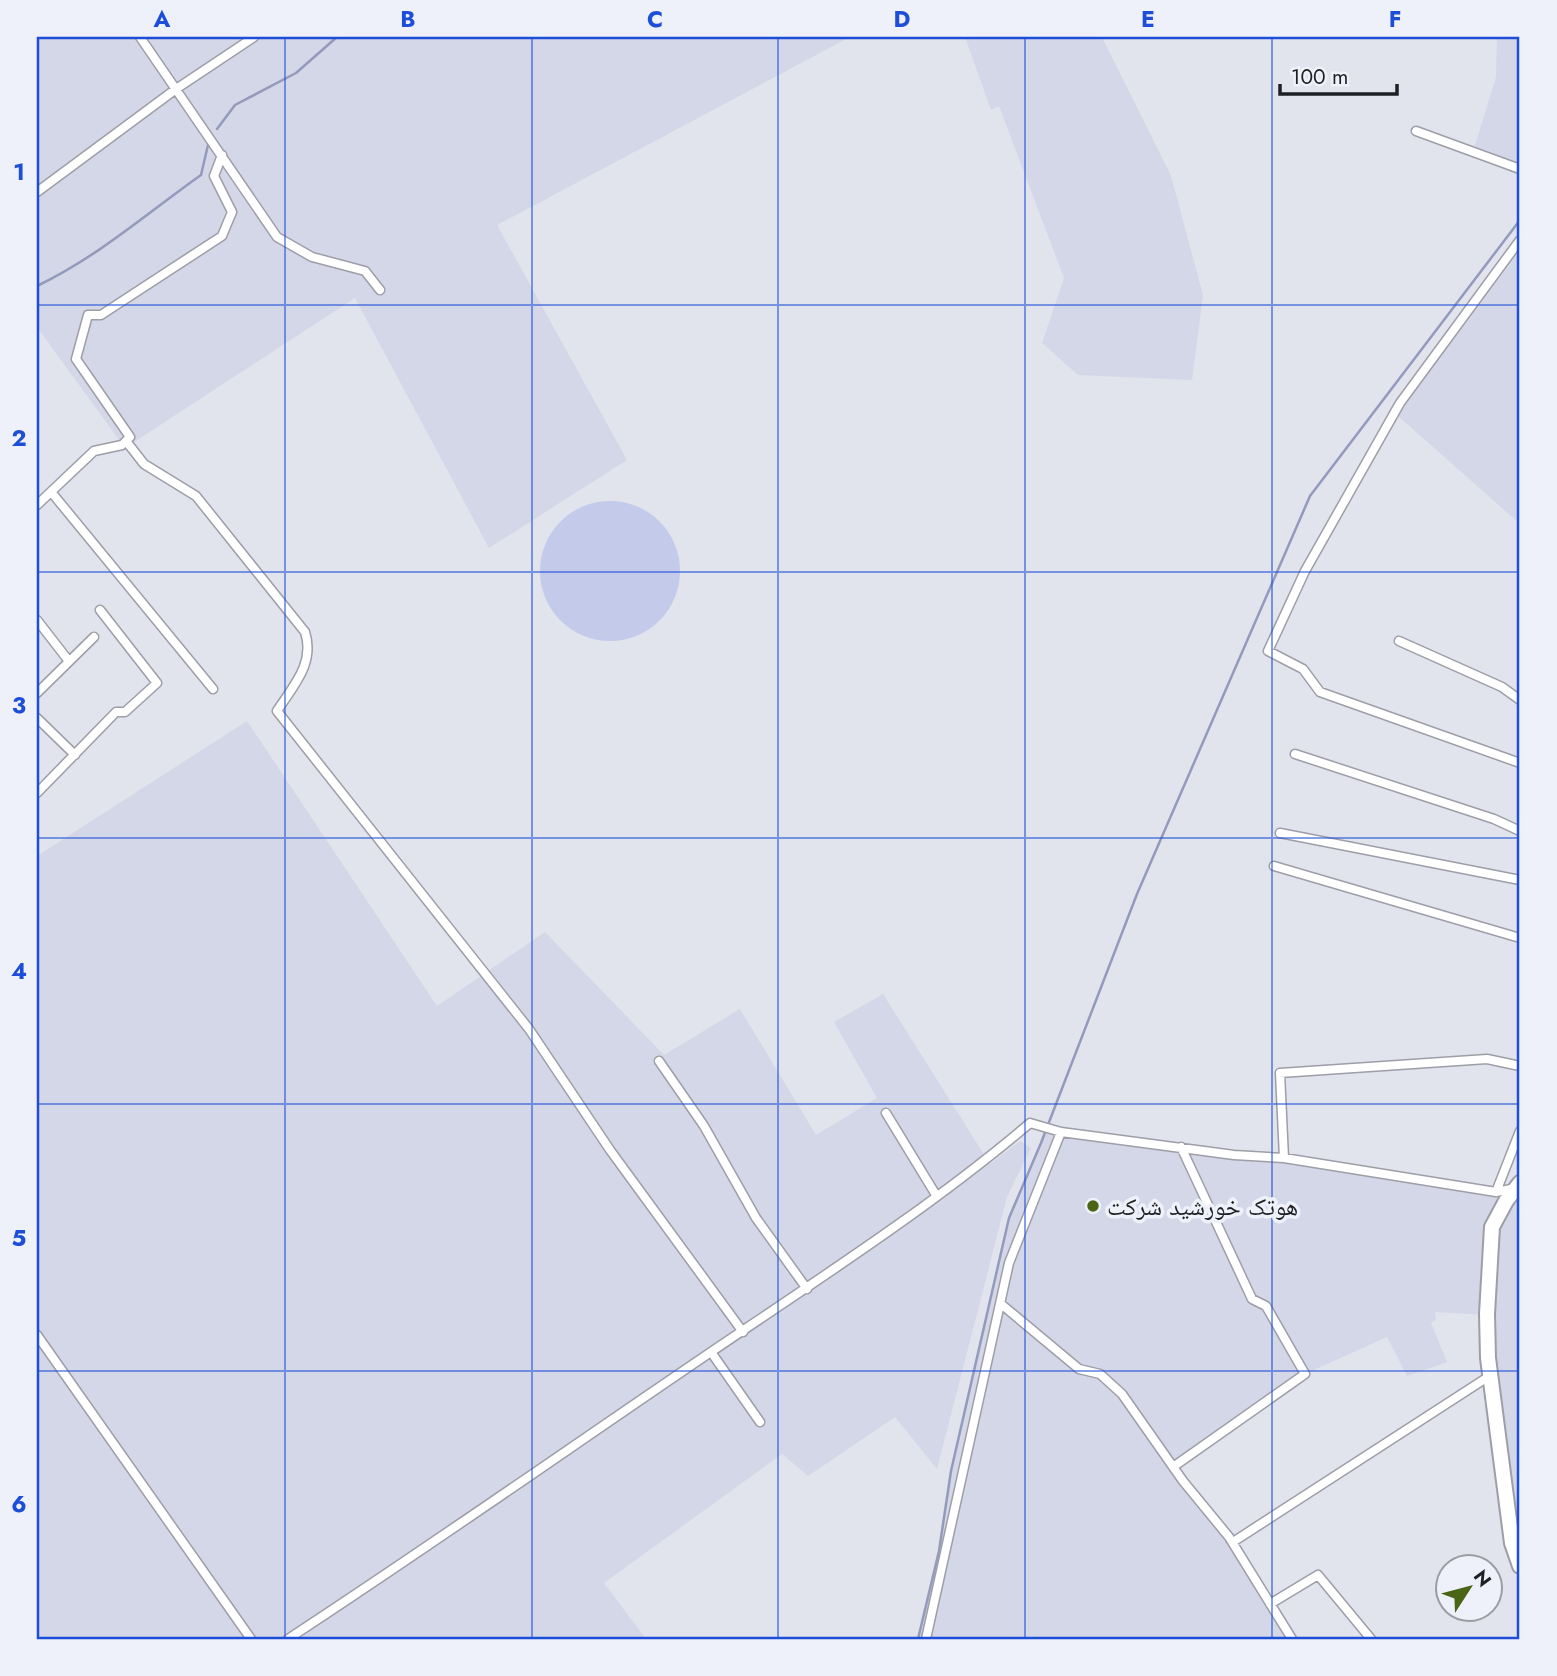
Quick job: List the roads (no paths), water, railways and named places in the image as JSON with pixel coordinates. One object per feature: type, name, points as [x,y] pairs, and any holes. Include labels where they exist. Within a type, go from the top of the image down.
[{"type":"highway","points":[[1518,1186],[1492,1227],[1487,1314],[1490,1375],[1512,1544],[1520,1566]]},
{"type":"street","points":[[140,37],[277,237],[312,257],[365,271],[380,289]]},
{"type":"street","points":[[37,192],[176,89],[254,37]]},
{"type":"street","points":[[1416,131],[1520,169]]},
{"type":"street","points":[[37,505],[94,451],[122,445],[130,437],[76,359],[88,315],[101,314],[222,236],[232,212],[214,176],[222,155]]},
{"type":"street","points":[[1520,240],[1400,403],[1305,571],[1268,651],[1303,669],[1320,692],[1520,763]]},
{"type":"street","points":[[126,441],[144,464],[196,496],[304,632],[310,647],[305,667],[277,711],[529,1029],[610,1150],[743,1332]]},
{"type":"street","points":[[52,493],[214,689]]},
{"type":"street","points":[[37,793],[116,712],[125,712],[157,683],[100,610]]},
{"type":"street","points":[[37,620],[68,660]]},
{"type":"street","points":[[37,692],[94,637]]},
{"type":"street","points":[[1399,641],[1502,687],[1520,699]]},
{"type":"street","points":[[37,718],[75,755]]},
{"type":"street","points":[[1295,754],[1494,819],[1520,831]]},
{"type":"street","points":[[1280,833],[1520,880]]},
{"type":"street","points":[[1274,866],[1520,938]]},
{"type":"street","points":[[1284,1158],[1280,1073],[1487,1059],[1520,1066]]},
{"type":"street","points":[[659,1061],[704,1126],[756,1218],[807,1289]]},
{"type":"street","points":[[886,1113],[936,1195]]},
{"type":"street","points":[[288,1639],[463,1524],[711,1352],[807,1289],[987,1159],[1030,1123],[1061,1132],[1284,1158],[1496,1192],[1518,1186]]},
{"type":"street","points":[[1496,1192],[1520,1131]]},
{"type":"street","points":[[926,1639],[1009,1263],[1061,1132]]},
{"type":"street","points":[[1173,1467],[1305,1374],[1266,1306],[1252,1299],[1181,1147]]},
{"type":"street","points":[[1001,1304],[1079,1369],[1100,1374],[1122,1394],[1173,1467],[1233,1542],[1292,1639]]},
{"type":"street","points":[[37,1335],[251,1639]]},
{"type":"street","points":[[711,1352],[760,1422]]},
{"type":"street","points":[[1233,1542],[1490,1375]]},
{"type":"street","points":[[1270,1604],[1318,1575],[1371,1639]]},
{"type":"waterway","points":[[217,129],[235,105],[296,73],[337,37]]},
{"type":"waterway","points":[[37,286],[102,248],[201,175],[208,145]]},
{"type":"waterway","points":[[918,1639],[939,1551],[951,1471],[1009,1218],[1041,1143],[1137,894],[1310,496],[1520,220]]},
{"type":"place","name":"هوتک خورشید شرکت","points":[[1093,1206]]}]
